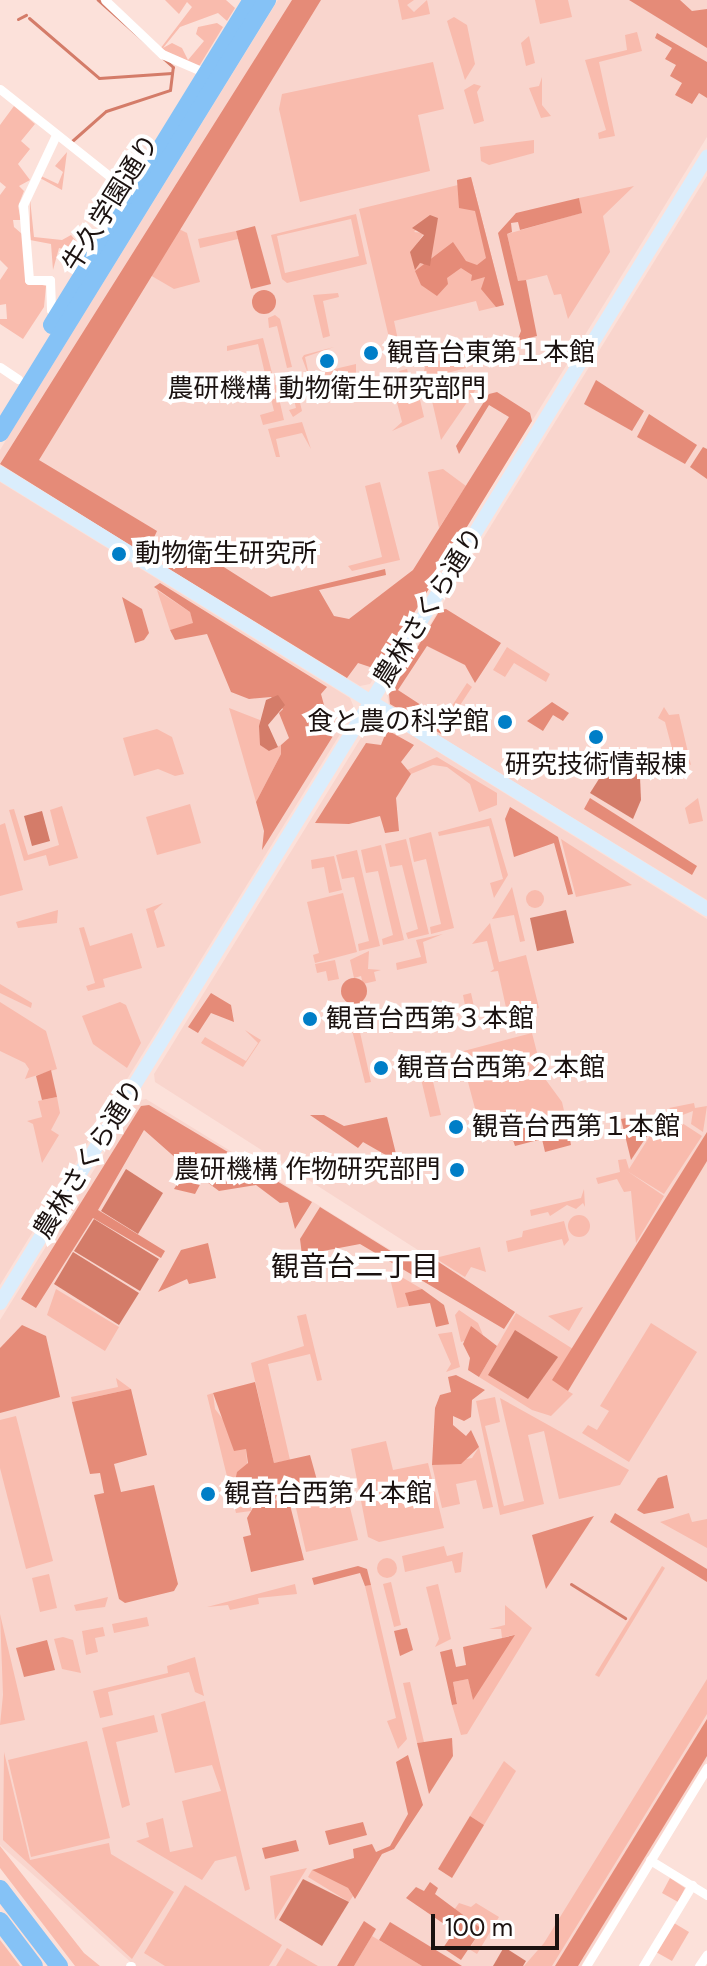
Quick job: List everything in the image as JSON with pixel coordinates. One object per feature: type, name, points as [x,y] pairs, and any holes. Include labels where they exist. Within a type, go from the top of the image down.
[{"type":"highway","name":"牛久学園通り","points":[[0,433],[212,76],[252,0]]},
{"type":"highway","name":"牛久学園通り","points":[[0,409],[132,194],[267,0]]},
{"type":"highway","points":[[0,1889],[59,1966]]},
{"type":"highway","points":[[0,1921],[34,1966]]},
{"type":"street","points":[[105,0],[162,54],[212,76]]},
{"type":"street","points":[[0,89],[132,194]]},
{"type":"street","points":[[56,135],[23,205],[29,280],[50,280],[51,310],[57,316]]},
{"type":"street","name":"農林さくら通り","points":[[0,1303],[707,157]]},
{"type":"street","points":[[0,367],[18,379]]},
{"type":"street","points":[[0,473],[707,909]]},
{"type":"street","points":[[586,1966],[705,1775]]},
{"type":"street","points":[[650,1860],[707,1895]]},
{"type":"street","points":[[643,1966],[692,1885]]},
{"type":"street","points":[[699,1966],[707,1954]]},
{"type":"shaded area","points":[[165,0],[226,0],[235,8],[227,21],[218,13],[180,27],[163,48],[172,43],[182,48],[188,60],[204,41],[196,34],[198,27],[217,23],[223,27],[198,68],[160,49],[192,7],[187,2],[179,14]]},
{"type":"shaded area","points":[[278,0],[707,0],[707,137],[370,684],[360,686],[0,464],[0,450]]},
{"type":"shaded area","points":[[292,0],[321,0],[39,460],[157,531],[151,544],[158,547],[146,555],[0,464]]},
{"type":"shaded area","points":[[398,0],[414,0],[407,5],[414,12],[427,0],[430,14],[402,20]]},
{"type":"shaded area","points":[[535,0],[568,0],[572,17],[540,24]]},
{"type":"shaded area","points":[[629,0],[680,0],[692,11],[707,9],[707,48]]},
{"type":"shaded area","points":[[454,17],[467,25],[475,64],[465,80],[447,21]]},
{"type":"shaded area","points":[[637,32],[642,51],[599,62],[615,136],[599,139],[598,133],[606,130],[585,60],[627,50],[625,35]]},
{"type":"shaded area","points":[[657,33],[707,62],[707,98],[699,93],[692,104],[675,95],[682,83],[670,76],[676,65],[665,59],[672,48],[655,38]]},
{"type":"shaded area","points":[[529,36],[535,63],[526,66],[521,43]]},
{"type":"shaded area","points":[[433,62],[444,109],[418,115],[430,171],[300,202],[279,109],[282,94]]},
{"type":"shaded area","points":[[542,77],[542,105],[551,116],[541,118],[529,88],[539,86]]},
{"type":"shaded area","points":[[474,84],[481,86],[477,92],[484,121],[474,124],[464,90]]},
{"type":"shaded area","points":[[14,106],[35,124],[21,141],[30,149],[18,164],[30,180],[19,186],[24,191],[18,206],[21,220],[13,220],[14,227],[22,234],[27,281],[46,286],[44,307],[23,339],[0,324],[0,319],[7,319],[6,304],[0,305],[0,280],[8,268],[0,260],[0,195],[6,187],[0,182],[0,125]]},
{"type":"shaded area","points":[[534,140],[534,153],[489,165],[481,161],[480,147]]},
{"type":"shaded area","points":[[67,152],[62,190],[40,178],[50,156],[41,176],[58,184],[63,172],[55,166]]},
{"type":"shaded area","points":[[707,176],[707,900],[389,705],[387,694]]},
{"type":"shaded area","points":[[471,177],[504,305],[479,311],[476,301],[394,321],[398,340],[390,342],[359,209],[458,185],[457,180]],"holes":[[[430,217],[438,218],[429,245],[432,255],[422,264],[413,250],[424,233],[414,232]]]},
{"type":"shaded area","points":[[471,177],[504,305],[496,307],[481,289],[485,277],[471,281],[472,275],[461,268],[447,278],[448,284],[437,296],[421,285],[415,271],[453,242],[466,261],[477,265],[486,258],[475,211],[459,208],[457,180]]},
{"type":"shaded area","points":[[634,186],[603,216],[610,252],[568,319],[561,294],[554,295],[547,275],[518,282],[507,234],[581,213],[579,198]]},
{"type":"shaded area","points":[[579,198],[582,213],[520,230],[518,222],[511,223],[512,232],[507,234],[518,281],[526,280],[537,336],[517,341],[521,331],[498,233],[516,213]]},
{"type":"shaded area","points":[[30,199],[34,237],[62,240],[71,235],[80,246],[79,253],[59,248],[53,270],[51,244],[30,240]]},
{"type":"shaded area","points":[[356,214],[367,264],[287,283],[282,279],[271,235]],"holes":[[[351,219],[359,256],[285,273],[277,236]]]},
{"type":"shaded area","points":[[430,215],[438,218],[430,266],[420,263],[415,270],[410,252],[424,235],[412,228]]},
{"type":"shaded area","points":[[255,226],[271,284],[251,289],[236,231]]},
{"type":"shaded area","points":[[179,229],[187,233],[200,282],[174,289],[150,275]]},
{"type":"shaded area","points":[[236,231],[238,239],[200,248],[198,239]]},
{"type":"shaded area","points":[[264,290],[272,294],[276,302],[272,310],[264,314],[256,310],[252,302],[256,294]]},
{"type":"shaded area","points":[[338,293],[339,297],[323,301],[330,336],[323,338],[313,295]]},
{"type":"shaded area","points":[[275,315],[280,319],[292,367],[287,368],[277,326],[269,328],[268,318]]},
{"type":"shaded area","points":[[487,337],[493,352],[483,362],[478,339]]},
{"type":"shaded area","points":[[263,338],[272,373],[265,374],[258,344],[227,351],[227,346]]},
{"type":"shaded area","points":[[334,347],[305,357],[309,375],[356,364],[356,376],[313,387],[302,358]]},
{"type":"shaded area","points":[[462,355],[468,359],[466,368],[429,378],[423,374],[426,364]]},
{"type":"shaded area","points":[[407,369],[412,390],[406,393],[418,391],[424,417],[392,431],[402,422],[395,395],[407,388],[399,371]]},
{"type":"shaded area","points":[[293,373],[302,411],[293,417],[289,410],[296,408],[288,374]]},
{"type":"shaded area","points":[[477,374],[481,382],[441,440],[429,388]]},
{"type":"shaded area","points":[[274,377],[284,420],[263,425],[260,415],[274,411],[266,379]]},
{"type":"shaded area","points":[[596,380],[644,411],[632,431],[584,404]]},
{"type":"shaded area","points":[[497,392],[530,413],[532,421],[379,670],[358,663],[347,678],[166,567],[176,550],[194,548],[271,597],[385,569],[386,575],[319,590],[334,616],[349,619],[413,570],[509,417],[489,405],[459,454],[456,446],[489,394]]},
{"type":"shaded area","points":[[649,414],[697,445],[685,464],[637,437]]},
{"type":"shaded area","points":[[302,422],[311,449],[302,433],[276,439],[280,457],[276,457],[268,429]]},
{"type":"shaded area","points":[[703,447],[707,449],[707,479],[690,467]]},
{"type":"shaded area","points":[[443,469],[466,486],[439,528],[428,472]]},
{"type":"shaded area","points":[[0,482],[350,698],[355,710],[0,1285]]},
{"type":"shaded area","points":[[380,482],[400,560],[352,571],[348,566],[382,557],[365,486]]},
{"type":"shaded area","points":[[160,583],[327,687],[321,694],[324,705],[313,719],[324,724],[343,720],[262,850],[264,831],[256,802],[281,754],[281,745],[289,738],[279,713],[283,709],[271,697],[249,699],[231,692],[207,634],[175,640],[170,630],[193,623],[190,612],[154,587]]},
{"type":"shaded area","points":[[157,590],[190,612],[194,624],[170,630]]},
{"type":"shaded area","points":[[122,597],[142,609],[149,633],[144,640],[135,643]]},
{"type":"shaded area","points":[[446,609],[501,643],[475,683],[465,665],[427,646],[398,690],[450,724],[443,735],[390,704],[389,694],[440,610]]},
{"type":"shaded area","points":[[507,647],[550,674],[546,682],[514,663],[505,677],[493,670]]},
{"type":"shaded area","points":[[467,683],[472,687],[449,722],[444,718]]},
{"type":"shaded area","points":[[278,695],[285,705],[268,725],[278,747],[269,751],[260,745],[259,726],[266,700]]},
{"type":"shaded area","points":[[552,702],[569,713],[563,721],[553,715],[543,731],[527,721]]},
{"type":"shaded area","points":[[664,707],[669,715],[679,714],[691,765],[674,756],[665,722],[658,718]]},
{"type":"shaded area","points":[[229,708],[260,720],[269,751],[281,745],[281,754],[256,802]]},
{"type":"shaded area","points":[[382,717],[707,919],[707,1760],[581,1966],[135,1966],[0,1845],[0,1320],[137,1101],[146,1099],[399,1255],[432,1259],[155,1082],[154,1074],[372,720]]},
{"type":"shaded area","points":[[157,729],[172,737],[184,774],[175,776],[158,769],[134,776],[123,738]]},
{"type":"shaded area","points":[[387,730],[414,745],[401,762],[411,774],[396,798],[399,831],[385,833],[380,816],[349,824],[315,823],[366,743],[381,745]]},
{"type":"shaded area","points":[[618,749],[640,777],[641,800],[633,819],[590,793]]},
{"type":"shaded area","points":[[437,757],[497,793],[497,805],[479,812],[470,784],[447,767],[433,765],[411,774],[407,770]]},
{"type":"shaded area","points":[[590,798],[697,866],[692,875],[584,809]]},
{"type":"shaded area","points":[[698,798],[703,821],[689,824],[685,808]]},
{"type":"shaded area","points":[[190,804],[201,843],[157,855],[146,817]]},
{"type":"shaded area","points":[[62,806],[78,858],[49,866],[46,855],[24,861],[9,810],[14,809],[28,855],[59,845],[50,810]]},
{"type":"shaded area","points":[[510,807],[558,837],[573,894],[568,895],[554,843],[514,857],[505,819]]},
{"type":"shaded area","points":[[42,811],[50,841],[32,846],[24,816]]},
{"type":"shaded area","points":[[491,818],[508,875],[494,898],[490,883],[503,879],[489,826],[439,836],[438,832]]},
{"type":"shaded area","points":[[5,823],[23,890],[0,896],[0,825]]},
{"type":"shaded area","points":[[431,832],[454,928],[431,934],[430,927],[441,924],[426,859],[414,862],[409,838]]},
{"type":"shaded area","points":[[406,839],[429,934],[408,939],[406,933],[418,929],[402,865],[390,867],[385,844]]},
{"type":"shaded area","points":[[561,839],[632,885],[576,897]]},
{"type":"shaded area","points":[[381,845],[404,940],[383,945],[382,939],[393,935],[378,871],[366,873],[361,850]]},
{"type":"shaded area","points":[[357,850],[380,946],[359,951],[358,944],[369,941],[354,877],[342,879],[336,855]]},
{"type":"shaded area","points":[[334,856],[342,890],[329,893],[324,867],[312,869],[311,860]]},
{"type":"shaded area","points":[[512,887],[525,941],[520,942],[514,915],[492,919]]},
{"type":"shaded area","points":[[531,890],[539,890],[544,899],[542,906],[531,908],[526,903],[526,895]]},
{"type":"shaded area","points":[[343,893],[357,952],[315,963],[313,955],[319,953],[307,902]]},
{"type":"shaded area","points":[[163,903],[154,911],[165,946],[157,948],[146,909]]},
{"type":"shaded area","points":[[58,910],[57,923],[18,928],[16,922]]},
{"type":"shaded area","points":[[566,910],[574,943],[537,951],[530,918]]},
{"type":"shaded area","points":[[490,923],[499,962],[526,955],[539,1008],[484,1020],[481,1008],[486,1007],[489,1017],[507,1012],[498,971],[490,972],[494,969],[487,941],[472,944]]},
{"type":"shaded area","points":[[84,927],[90,946],[132,933],[142,968],[103,979],[105,987],[88,991],[86,986],[95,983],[79,928]]},
{"type":"shaded area","points":[[443,934],[423,942],[427,963],[397,970],[396,963],[421,957],[416,940]]},
{"type":"shaded area","points":[[369,951],[368,969],[381,970],[374,972],[376,981],[363,984],[361,976],[354,978],[350,960]]},
{"type":"shaded area","points":[[335,960],[339,979],[328,981],[326,971],[317,973],[315,964]]},
{"type":"shaded area","points":[[354,978],[363,982],[367,991],[363,1000],[354,1004],[345,1000],[341,991],[345,982]]},
{"type":"shaded area","points":[[0,984],[32,1003],[31,1008],[0,993]]},
{"type":"shaded area","points":[[211,993],[231,1005],[234,1022],[211,1013],[198,1033],[188,1027]]},
{"type":"shaded area","points":[[471,993],[477,1020],[462,1027],[468,1021],[463,995]]},
{"type":"shaded area","points":[[0,1002],[46,1031],[57,1069],[25,1079],[29,1069],[25,1063],[0,1051]]},
{"type":"shaded area","points":[[120,1002],[126,1005],[141,1043],[127,1068],[93,1044],[82,1016]]},
{"type":"shaded area","points":[[366,1006],[367,1011],[356,1014],[371,1082],[365,1083],[347,1010]]},
{"type":"shaded area","points":[[245,1030],[261,1040],[243,1067],[201,1043],[205,1037],[246,1061],[258,1043]]},
{"type":"shaded area","points":[[532,1033],[543,1076],[562,1102],[568,1128],[528,1126],[515,1109],[477,1116],[460,1052]]},
{"type":"shaded area","points":[[429,1065],[441,1115],[430,1117],[421,1079]]},
{"type":"shaded area","points":[[51,1070],[57,1097],[42,1100],[36,1076]]},
{"type":"shaded area","points":[[57,1097],[60,1113],[51,1130],[59,1135],[42,1163],[33,1124],[27,1121],[42,1117],[38,1101]]},
{"type":"shaded area","points":[[694,1103],[695,1108],[707,1106],[703,1132],[691,1124],[693,1111],[680,1116],[669,1108]]},
{"type":"shaded area","points":[[149,1105],[312,1202],[295,1229],[288,1202],[280,1203],[256,1185],[219,1191],[203,1179],[195,1194],[174,1189],[187,1168],[144,1130],[98,1210],[165,1251],[161,1258],[93,1218],[36,1308],[21,1299],[141,1106]]},
{"type":"shaded area","points":[[515,1109],[528,1126],[568,1128],[571,1145],[545,1152],[542,1139],[515,1146],[510,1132],[497,1123],[481,1134],[477,1116]]},
{"type":"shaded area","points":[[665,1112],[702,1136],[664,1194],[627,1171],[664,1196],[636,1243],[631,1191],[624,1192],[617,1179],[598,1184],[596,1178],[620,1172],[618,1160],[626,1159],[629,1169]]},
{"type":"shaded area","points":[[646,1114],[649,1133],[631,1160],[621,1119]]},
{"type":"shaded area","points":[[310,1115],[324,1115],[344,1126],[387,1117],[398,1162],[363,1142],[358,1148]]},
{"type":"shaded area","points":[[707,1132],[707,1161],[568,1391],[552,1380]]},
{"type":"shaded area","points":[[126,1169],[163,1193],[138,1234],[101,1211]]},
{"type":"shaded area","points":[[584,1189],[585,1207],[583,1203],[576,1209],[567,1205],[550,1216],[548,1212],[531,1216],[530,1210],[581,1198]]},
{"type":"shaded area","points":[[320,1207],[397,1255],[434,1259],[515,1312],[504,1329],[360,1244],[302,1255],[300,1239]]},
{"type":"shaded area","points":[[579,1215],[587,1218],[590,1226],[587,1234],[579,1237],[571,1234],[568,1226],[571,1218]]},
{"type":"shaded area","points":[[94,1219],[159,1259],[140,1291],[74,1251]]},
{"type":"shaded area","points":[[564,1221],[569,1240],[564,1246],[562,1239],[508,1252],[506,1241],[522,1237],[523,1231]]},
{"type":"shaded area","points":[[208,1243],[216,1278],[189,1284],[187,1279],[158,1292],[181,1250]]},
{"type":"shaded area","points":[[480,1247],[486,1272],[471,1267],[465,1277],[435,1258]]},
{"type":"shaded area","points":[[73,1252],[139,1293],[119,1325],[54,1284]]},
{"type":"shaded area","points":[[393,1272],[422,1289],[406,1293],[409,1306],[397,1308],[390,1278]]},
{"type":"shaded area","points":[[56,1289],[119,1327],[105,1351],[47,1315]]},
{"type":"shaded area","points":[[422,1289],[444,1305],[449,1324],[436,1327],[430,1303],[409,1306],[405,1293]]},
{"type":"shaded area","points":[[583,1307],[569,1331],[548,1316]]},
{"type":"shaded area","points":[[459,1310],[478,1323],[483,1335],[471,1327],[468,1340],[461,1342],[455,1315]]},
{"type":"shaded area","points":[[516,1313],[573,1349],[568,1391],[573,1394],[551,1416],[532,1410],[479,1377]]},
{"type":"shaded area","points":[[306,1314],[322,1380],[317,1381],[310,1354],[268,1364],[290,1460],[274,1463],[251,1363],[304,1346],[297,1316]]},
{"type":"shaded area","points":[[651,1323],[697,1352],[629,1462],[582,1433],[588,1425],[597,1430],[609,1411],[600,1406]]},
{"type":"shaded area","points":[[22,1325],[46,1336],[60,1397],[0,1413],[0,1348]]},
{"type":"shaded area","points":[[471,1326],[497,1346],[479,1377],[468,1370],[470,1358],[463,1344]]},
{"type":"shaded area","points":[[515,1330],[558,1357],[528,1399],[488,1375]]},
{"type":"shaded area","points":[[452,1332],[460,1367],[446,1372],[451,1364],[438,1334]]},
{"type":"shaded area","points":[[456,1375],[485,1390],[472,1400],[471,1417],[464,1421],[453,1416],[453,1425],[466,1436],[471,1430],[479,1447],[461,1464],[432,1465],[435,1408],[440,1395],[451,1392],[448,1377]]},
{"type":"shaded area","points":[[116,1378],[131,1389],[72,1402],[71,1397],[118,1387]]},
{"type":"shaded area","points":[[255,1382],[274,1463],[310,1455],[320,1491],[291,1496],[286,1484],[280,1487],[275,1500],[290,1505],[304,1560],[251,1572],[243,1537],[251,1535],[247,1518],[254,1506],[250,1499],[239,1501],[234,1486],[237,1472],[248,1463],[246,1449],[234,1451],[213,1393]]},
{"type":"shaded area","points":[[131,1389],[147,1455],[114,1464],[121,1492],[154,1485],[178,1584],[174,1591],[125,1603],[119,1599],[94,1495],[104,1493],[100,1473],[90,1474],[72,1402]]},
{"type":"shaded area","points":[[213,1393],[215,1409],[246,1449],[251,1511],[236,1513],[207,1395]]},
{"type":"shaded area","points":[[495,1397],[500,1422],[485,1426],[504,1506],[524,1501],[500,1398],[629,1470],[620,1485],[559,1499],[544,1431],[528,1435],[544,1504],[500,1515],[476,1401]]},
{"type":"shaded area","points":[[16,1416],[53,1561],[26,1569],[0,1468],[0,1420]]},
{"type":"shaded area","points":[[386,1441],[393,1470],[428,1463],[444,1528],[379,1542],[368,1537],[351,1449]]},
{"type":"shaded area","points":[[479,1447],[493,1507],[483,1509],[476,1480],[456,1484],[460,1504],[442,1508],[432,1465],[472,1458]]},
{"type":"shaded area","points":[[667,1475],[674,1508],[644,1514],[637,1510],[658,1478]]},
{"type":"shaded area","points":[[345,1487],[358,1540],[306,1552],[294,1499]]},
{"type":"shaded area","points":[[615,1513],[707,1569],[707,1582],[610,1522]]},
{"type":"shaded area","points":[[689,1513],[692,1522],[707,1519],[707,1548],[660,1522]]},
{"type":"shaded area","points":[[594,1516],[546,1589],[532,1535]]},
{"type":"shaded area","points":[[444,1546],[447,1556],[463,1552],[461,1572],[455,1573],[452,1561],[405,1572],[402,1556]]},
{"type":"shaded area","points":[[383,1558],[391,1558],[397,1568],[391,1578],[383,1578],[377,1572],[377,1564]]},
{"type":"shaded area","points":[[358,1566],[367,1569],[371,1585],[365,1586],[360,1573],[314,1585],[312,1578]]},
{"type":"shaded area","points":[[662,1566],[665,1568],[599,1677],[595,1675]]},
{"type":"shaded area","points":[[49,1574],[57,1608],[40,1612],[32,1578]]},
{"type":"shaded area","points":[[391,1582],[401,1625],[394,1627],[383,1584]]},
{"type":"shaded area","points":[[295,1584],[297,1594],[258,1598],[259,1604],[230,1610],[228,1605],[207,1607]]},
{"type":"shaded area","points":[[438,1584],[451,1639],[435,1647],[439,1639],[426,1587]]},
{"type":"shaded area","points":[[371,1585],[407,1739],[398,1749],[387,1721],[396,1718],[365,1586]]},
{"type":"shaded area","points":[[108,1597],[105,1607],[76,1611],[74,1605]]},
{"type":"shaded area","points":[[505,1605],[532,1628],[467,1734],[461,1735],[452,1705],[457,1703],[453,1682],[468,1679],[473,1699],[513,1635],[502,1638],[501,1629],[489,1629],[505,1625]]},
{"type":"shaded area","points":[[0,1614],[25,1720],[0,1725],[3,1695]]},
{"type":"shaded area","points":[[147,1617],[149,1626],[114,1633],[112,1624]]},
{"type":"shaded area","points":[[103,1627],[105,1636],[95,1638],[98,1652],[86,1655],[82,1631]]},
{"type":"shaded area","points":[[407,1628],[413,1650],[400,1656],[394,1631]]},
{"type":"shaded area","points":[[515,1635],[473,1700],[468,1679],[453,1682],[457,1704],[452,1705],[440,1652],[452,1649],[456,1667],[466,1665],[463,1647]]},
{"type":"shaded area","points":[[63,1637],[73,1640],[81,1673],[62,1669],[54,1639]]},
{"type":"shaded area","points":[[47,1640],[55,1670],[24,1677],[16,1648]]},
{"type":"shaded area","points":[[195,1657],[204,1696],[195,1692],[189,1672],[108,1692],[113,1715],[100,1718],[93,1691],[168,1673],[167,1666]]},
{"type":"shaded area","points":[[707,1679],[707,1714],[552,1966],[524,1966],[544,1943]]},
{"type":"shaded area","points":[[410,1682],[424,1742],[417,1743],[403,1683]]},
{"type":"shaded area","points":[[205,1701],[250,1889],[245,1891],[236,1856],[215,1861],[202,1880],[136,1841],[149,1837],[146,1823],[163,1818],[170,1852],[193,1847],[182,1801],[221,1791],[212,1765],[175,1773],[161,1714]]},
{"type":"shaded area","points":[[154,1715],[158,1732],[116,1742],[130,1805],[122,1808],[102,1728]]},
{"type":"shaded area","points":[[707,1719],[707,1756],[578,1966],[555,1966]]},
{"type":"shaded area","points":[[452,1738],[453,1756],[429,1794],[417,1743]]},
{"type":"shaded area","points":[[87,1741],[110,1838],[31,1857],[8,1760]]},
{"type":"shaded area","points":[[4,1752],[30,1860],[109,1843],[111,1854],[174,1892],[132,1959],[3,1840]]},
{"type":"shaded area","points":[[408,1755],[423,1805],[394,1849],[382,1854],[355,1899],[348,1888],[312,1870],[354,1858],[353,1849],[372,1844],[376,1852],[390,1846],[408,1814],[396,1762]]},
{"type":"shaded area","points":[[504,1761],[516,1771],[484,1825],[470,1816]]},
{"type":"shaded area","points":[[470,1816],[484,1825],[452,1878],[438,1869]]},
{"type":"shaded area","points":[[363,1822],[367,1835],[329,1845],[325,1831]]},
{"type":"shaded area","points":[[296,1840],[299,1851],[265,1859],[262,1848]]},
{"type":"shaded area","points":[[0,1846],[84,1953],[100,1966],[75,1966],[0,1868]]},
{"type":"shaded area","points":[[307,1868],[275,1920],[270,1876]]},
{"type":"shaded area","points":[[312,1870],[348,1888],[353,1896],[349,1902],[308,1877]]},
{"type":"shaded area","points":[[670,1878],[685,1888],[678,1902],[662,1893]]},
{"type":"shaded area","points":[[303,1879],[349,1902],[322,1946],[279,1920]]},
{"type":"shaded area","points":[[430,1882],[438,1888],[435,1894],[482,1929],[461,1960],[443,1948],[460,1923],[452,1918],[447,1926],[406,1898],[416,1887],[424,1891]]},
{"type":"shaded area","points":[[185,1885],[282,1945],[269,1966],[165,1966],[144,1953]]},
{"type":"shaded area","points":[[459,1903],[471,1907],[476,1903],[499,1917],[477,1954],[469,1949],[482,1929],[454,1910]]},
{"type":"shaded area","points":[[364,1921],[376,1929],[354,1966],[337,1966]]},
{"type":"shaded area","points":[[390,1922],[462,1966],[422,1966],[379,1940]]},
{"type":"shaded area","points":[[674,1923],[689,1932],[672,1961],[656,1952]]},
{"type":"shaded area","points":[[372,1936],[422,1966],[354,1966]]},
{"type":"shaded area","points":[[0,1940],[4,1945],[20,1966],[0,1966]]},
{"type":"shaded area","points":[[504,1947],[526,1961],[523,1966],[493,1966]]},
{"type":"shaded area","points":[[287,1948],[318,1966],[276,1966]]},
{"type":"waterway","points":[[72,141],[106,111],[170,90],[173,67],[98,0]]},
{"type":"waterway","points":[[18,19],[26,15]]},
{"type":"waterway","points":[[29,18],[99,78],[172,73]]},
{"type":"waterway","points":[[571,1584],[625,1618]]},
{"type":"place","name":"観音台東第１本館","points":[[371,353]]},
{"type":"place","name":"農研機構 動物衛生研究部門","points":[[327,361]]},
{"type":"place","name":"動物衛生研究所","points":[[119,554]]},
{"type":"place","name":"食と農の科学館","points":[[505,722]]},
{"type":"place","name":"研究技術情報棟","points":[[596,737]]},
{"type":"place","name":"観音台西第３本館","points":[[310,1019]]},
{"type":"place","name":"観音台西第２本館","points":[[381,1068]]},
{"type":"place","name":"観音台西第１本館","points":[[456,1127]]},
{"type":"place","name":"農研機構 作物研究部門","points":[[457,1170]]},
{"type":"place","name":"観音台西第４本館","points":[[208,1494]]},
{"type":"district","name":"観音台二丁目","points":[[355,1267]]}]
